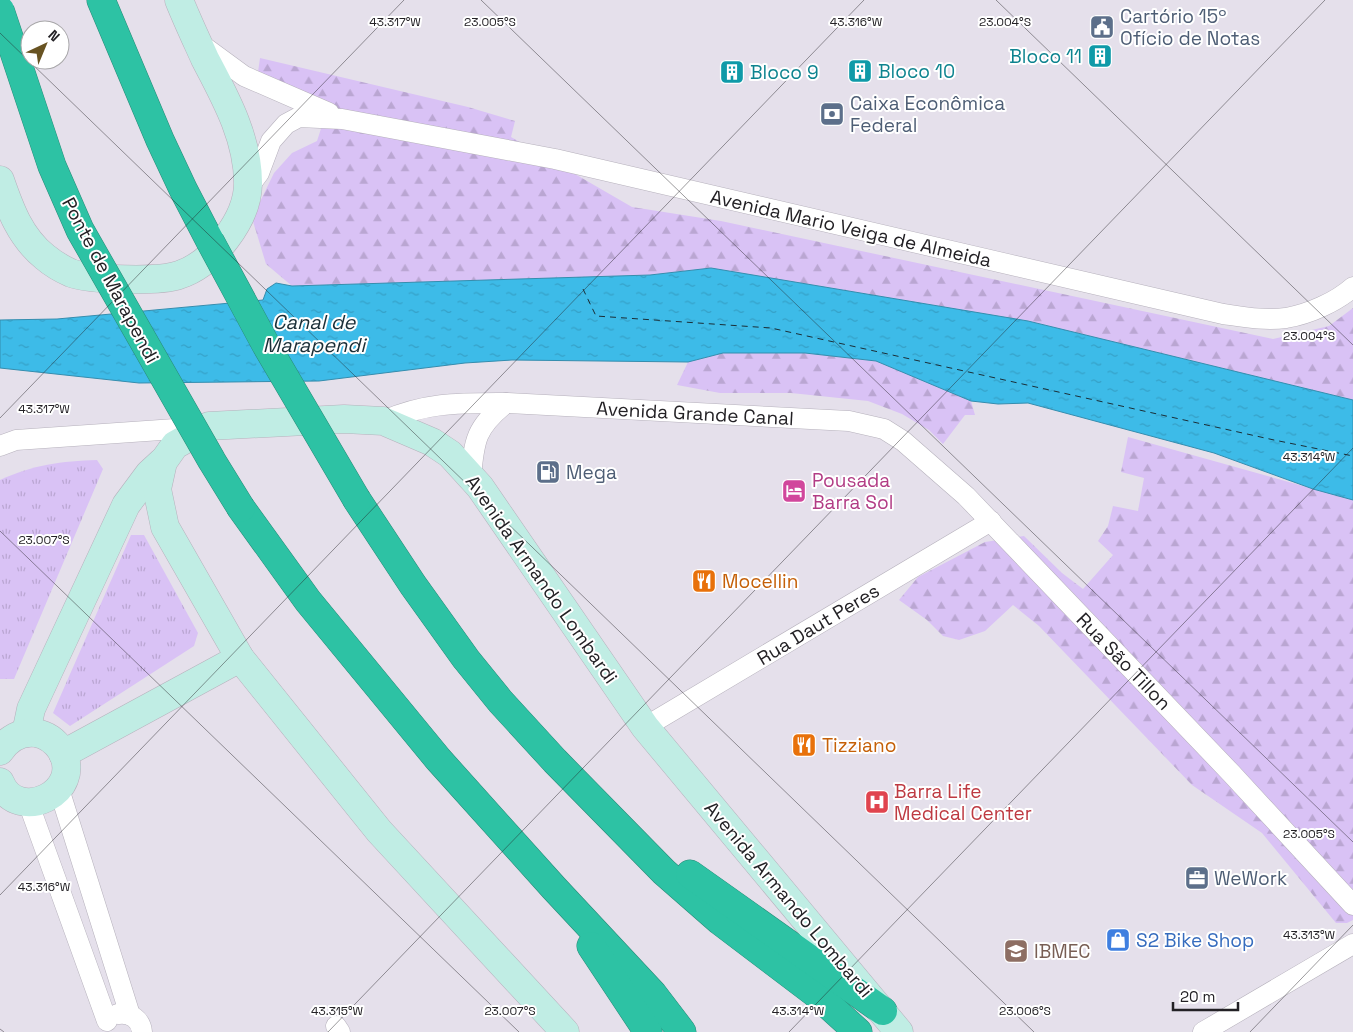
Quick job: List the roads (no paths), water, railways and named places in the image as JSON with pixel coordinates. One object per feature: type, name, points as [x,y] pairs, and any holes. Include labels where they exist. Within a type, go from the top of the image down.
[{"type":"highway","name":"Avenida Armando Lombardi","points":[[101,0],[160,140],[186,195],[266,345],[357,500],[413,585],[466,659],[512,714],[606,814],[664,872],[720,921],[815,993],[858,1032]]},
{"type":"highway","name":"Ponte de Marapendi","points":[[0,10],[52,166],[80,230],[212,461],[241,508],[308,602],[438,759],[554,888]]},
{"type":"highway","points":[[606,814],[891,1022]]},
{"type":"highway","points":[[554,888],[648,1032]]},
{"type":"highway","points":[[554,888],[653,994],[682,1032]]},
{"type":"main road","points":[[0,180],[13,217],[28,240],[44,257],[71,273],[88,277],[140,280],[178,276],[197,267],[212,254],[234,228],[241,212],[248,185],[247,163],[242,141],[227,103],[179,0]]},
{"type":"main road","name":"Avenida Armando Lombardi","points":[[565,1032],[379,831],[240,658],[165,527],[157,489],[163,462],[175,445],[208,426],[344,419],[383,422],[432,442],[450,454],[480,487],[645,727],[891,1022]]},
{"type":"main road","points":[[26,733],[31,709],[126,505],[149,474],[163,462]]},
{"type":"main road","points":[[63,754],[240,658]]},
{"type":"main road","points":[[1,747],[16,736],[26,733],[38,733],[48,737],[57,745],[63,754],[66,766],[64,778],[59,789],[50,797],[39,801],[9,795]]},
{"type":"street","name":"Avenida Mario Veiga de Almeida","points":[[196,40],[244,76],[300,102],[342,118]]},
{"type":"street","name":"Avenida Mario Veiga de Almeida","points":[[248,185],[259,173],[271,141],[286,124],[299,117],[342,118],[555,159],[1224,314],[1258,319],[1286,318],[1327,304],[1353,287]]},
{"type":"street","name":"Avenida Grande Canal","points":[[383,422],[405,412],[424,407],[453,403],[506,403],[849,421],[884,429]]},
{"type":"street","points":[[471,477],[473,453],[478,433],[492,415],[506,403]]},
{"type":"street","points":[[0,446],[16,440],[208,426]]},
{"type":"street","name":"Rua São Tillon","points":[[884,429],[903,441],[928,462],[991,521],[1231,773],[1353,905]]},
{"type":"street","name":"Rua Daut Peres","points":[[645,727],[991,521]]},
{"type":"street","points":[[59,789],[130,1014]]},
{"type":"street","points":[[9,795],[106,1027]]},
{"type":"street","points":[[1203,1032],[1353,944]]},
{"type":"street","points":[[106,1027],[114,1016],[122,1013],[130,1014],[137,1019],[142,1032]]},
{"type":"water","name":"Canal de Marapendi","points":[[711,268],[1028,321],[1353,400],[1353,500],[1313,489],[1214,453],[1028,403],[998,404],[971,401],[876,361],[805,353],[723,353],[688,362],[512,360],[465,363],[319,381],[139,383],[0,368],[0,320],[57,319],[263,300],[267,289],[276,283],[292,286],[650,275]]},
{"type":"place","name":"Cartório 15º Ofício de Notas","points":[[1102,27]]},
{"type":"place","name":"Bloco 11","points":[[1100,56]]},
{"type":"place","name":"Bloco 10","points":[[860,71]]},
{"type":"place","name":"Bloco 9","points":[[732,72]]},
{"type":"place","name":"Caixa Econômica Federal","points":[[832,114]]},
{"type":"place","name":"Mega","points":[[548,472]]},
{"type":"place","name":"Pousada Barra Sol","points":[[794,491]]},
{"type":"place","name":"Mocellin","points":[[704,581]]},
{"type":"place","name":"Tizziano","points":[[804,745]]},
{"type":"place","name":"Barra Life Medical Center","points":[[877,802]]},
{"type":"place","name":"WeWork","points":[[1197,878]]},
{"type":"place","name":"S2 Bike Shop","points":[[1118,940]]},
{"type":"place","name":"IBMEC","points":[[1016,951]]}]
